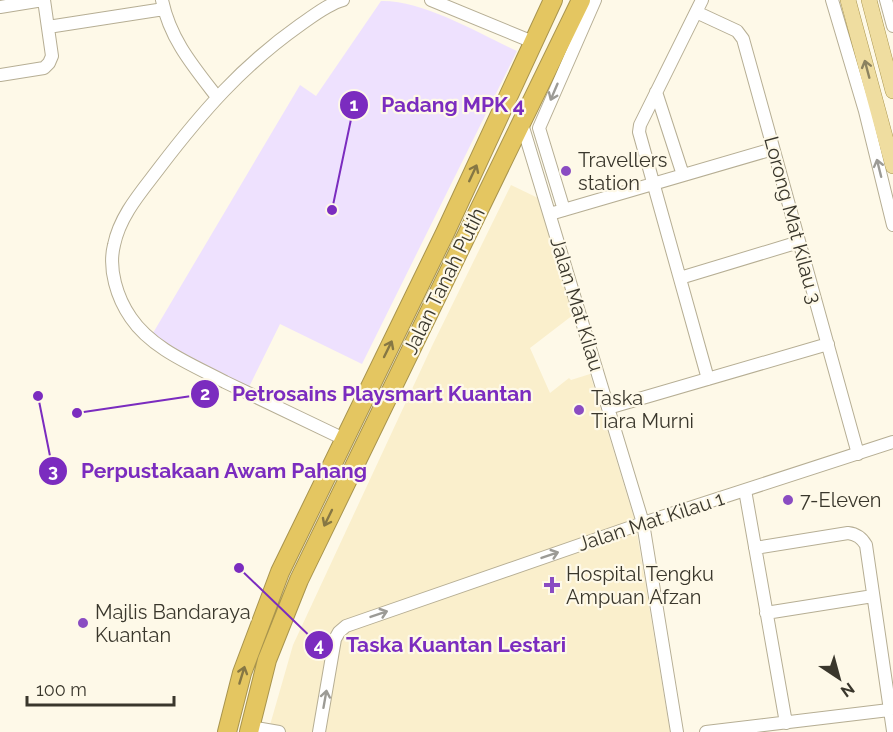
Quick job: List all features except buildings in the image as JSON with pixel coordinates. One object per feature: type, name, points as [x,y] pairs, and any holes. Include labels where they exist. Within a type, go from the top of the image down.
[{"type":"highway","name":"Jalan Tanah Putih","points":[[227,732],[242,673],[280,572],[445,233],[553,0]]},
{"type":"highway","name":"Jalan Tanah Putih","points":[[249,730],[267,660],[299,580],[522,124],[558,64],[581,0]]},
{"type":"main road","points":[[848,0],[871,109],[893,166]]},
{"type":"main road","points":[[869,0],[893,91]]},
{"type":"street","points":[[0,7],[43,0],[52,56],[44,68],[0,75]]},
{"type":"street","points":[[431,0],[533,42]]},
{"type":"street","points":[[564,210],[539,128],[558,64],[595,0]]},
{"type":"street","points":[[702,0],[640,125],[639,132],[708,379]]},
{"type":"street","points":[[832,0],[871,109],[893,225]]},
{"type":"street","points":[[886,0],[893,26]]},
{"type":"street","points":[[339,1],[279,40],[217,97],[186,132],[131,206],[120,227],[112,256],[120,296],[131,318],[141,330],[167,350],[242,390],[344,439]]},
{"type":"street","points":[[48,27],[163,4],[174,38],[217,97]]},
{"type":"street","name":"Lorong Mat Kilau 3","points":[[696,12],[737,31],[743,39],[858,454]]},
{"type":"street","points":[[656,92],[683,175]]},
{"type":"street","name":"Jalan Mat Kilau","points":[[522,124],[643,523],[677,732]]},
{"type":"street","points":[[550,214],[773,149]]},
{"type":"street","points":[[680,278],[799,243]]},
{"type":"street","points":[[608,408],[828,344]]},
{"type":"street","name":"Jalan Mat Kilau 1","points":[[319,732],[335,639],[346,626],[643,523],[893,442]]},
{"type":"street","points":[[745,490],[786,723]]},
{"type":"street","points":[[755,548],[848,533],[856,534],[863,540],[867,550],[893,731]]},
{"type":"street","points":[[766,613],[873,596]]},
{"type":"street","points":[[706,732],[889,710]]},
{"type":"street","points":[[249,730],[279,732]]},
{"type":"shaded area","points":[[381,1],[397,2],[432,12],[517,51],[362,364],[280,324],[249,387],[180,354],[153,333],[300,85],[316,96]]},
{"type":"shaded area","points":[[511,185],[538,198],[573,315],[530,348],[550,393],[569,378],[571,380],[590,374],[635,521],[670,732],[268,732],[293,645],[432,346]]},
{"type":"place","name":"Travellers station","points":[[566,171]]},
{"type":"place","name":"Padang MPK 4","points":[[332,210]]},
{"type":"place","name":"Perpustakaan Awam Pahang","points":[[38,396]]},
{"type":"place","name":"Taska Tiara Murni","points":[[579,410]]},
{"type":"place","name":"Petrosains Playsmart Kuantan","points":[[77,413]]},
{"type":"place","name":"7-Eleven","points":[[788,500]]},
{"type":"place","name":"Taska Kuantan Lestari","points":[[239,568]]},
{"type":"place","name":"Hospital Tengku Ampuan Afzan","points":[[552,585]]},
{"type":"place","name":"Majlis Bandaraya Kuantan","points":[[83,623]]}]
